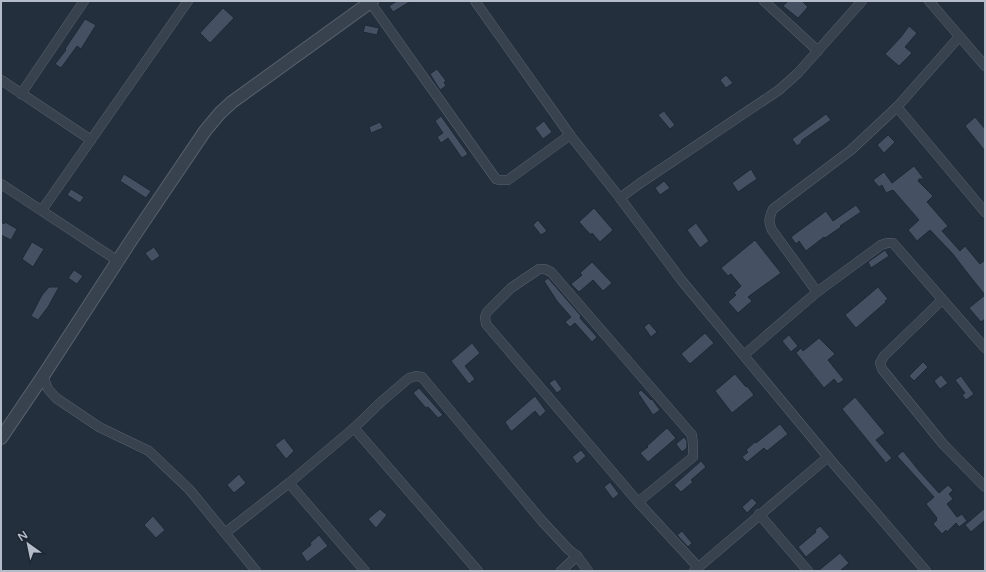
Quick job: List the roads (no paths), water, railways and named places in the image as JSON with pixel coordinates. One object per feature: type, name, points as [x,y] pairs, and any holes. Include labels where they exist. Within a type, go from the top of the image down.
[{"type":"street","points":[[21,94],[84,1]]},
{"type":"street","points":[[42,210],[188,1]]},
{"type":"street","points":[[475,1],[570,135],[682,280],[828,456],[926,571]]},
{"type":"street","points":[[764,1],[818,51]]},
{"type":"street","points":[[620,198],[780,90],[798,73],[862,1]]},
{"type":"street","points":[[929,1],[985,66]]},
{"type":"street","points":[[1,438],[205,131],[220,112],[371,2],[496,179],[508,180],[570,135]]},
{"type":"street","points":[[817,292],[772,230],[769,223],[769,217],[773,209],[851,150],[897,107],[959,37]]},
{"type":"street","points":[[1,80],[91,140]]},
{"type":"street","points":[[897,107],[985,212]]},
{"type":"street","points":[[1,184],[118,261]]},
{"type":"street","points":[[744,355],[817,292],[881,244],[887,243],[893,243],[985,348]]},
{"type":"street","points":[[638,502],[693,457],[692,435],[551,272],[545,269],[539,269],[511,288],[487,312],[485,317],[486,324],[638,502],[696,569],[828,456]]},
{"type":"street","points":[[942,300],[884,356],[880,363],[882,369],[943,444],[985,488]]},
{"type":"street","points":[[43,376],[48,390],[56,398],[99,426],[149,452],[189,489],[256,571]]},
{"type":"street","points":[[225,533],[289,483],[354,428],[409,378],[416,376],[422,377],[542,521],[569,550],[577,556],[588,571]]},
{"type":"street","points":[[354,428],[478,571]]},
{"type":"street","points":[[289,483],[366,571]]},
{"type":"street","points":[[759,514],[808,571]]},
{"type":"street","points":[[561,571],[577,556]]}]
